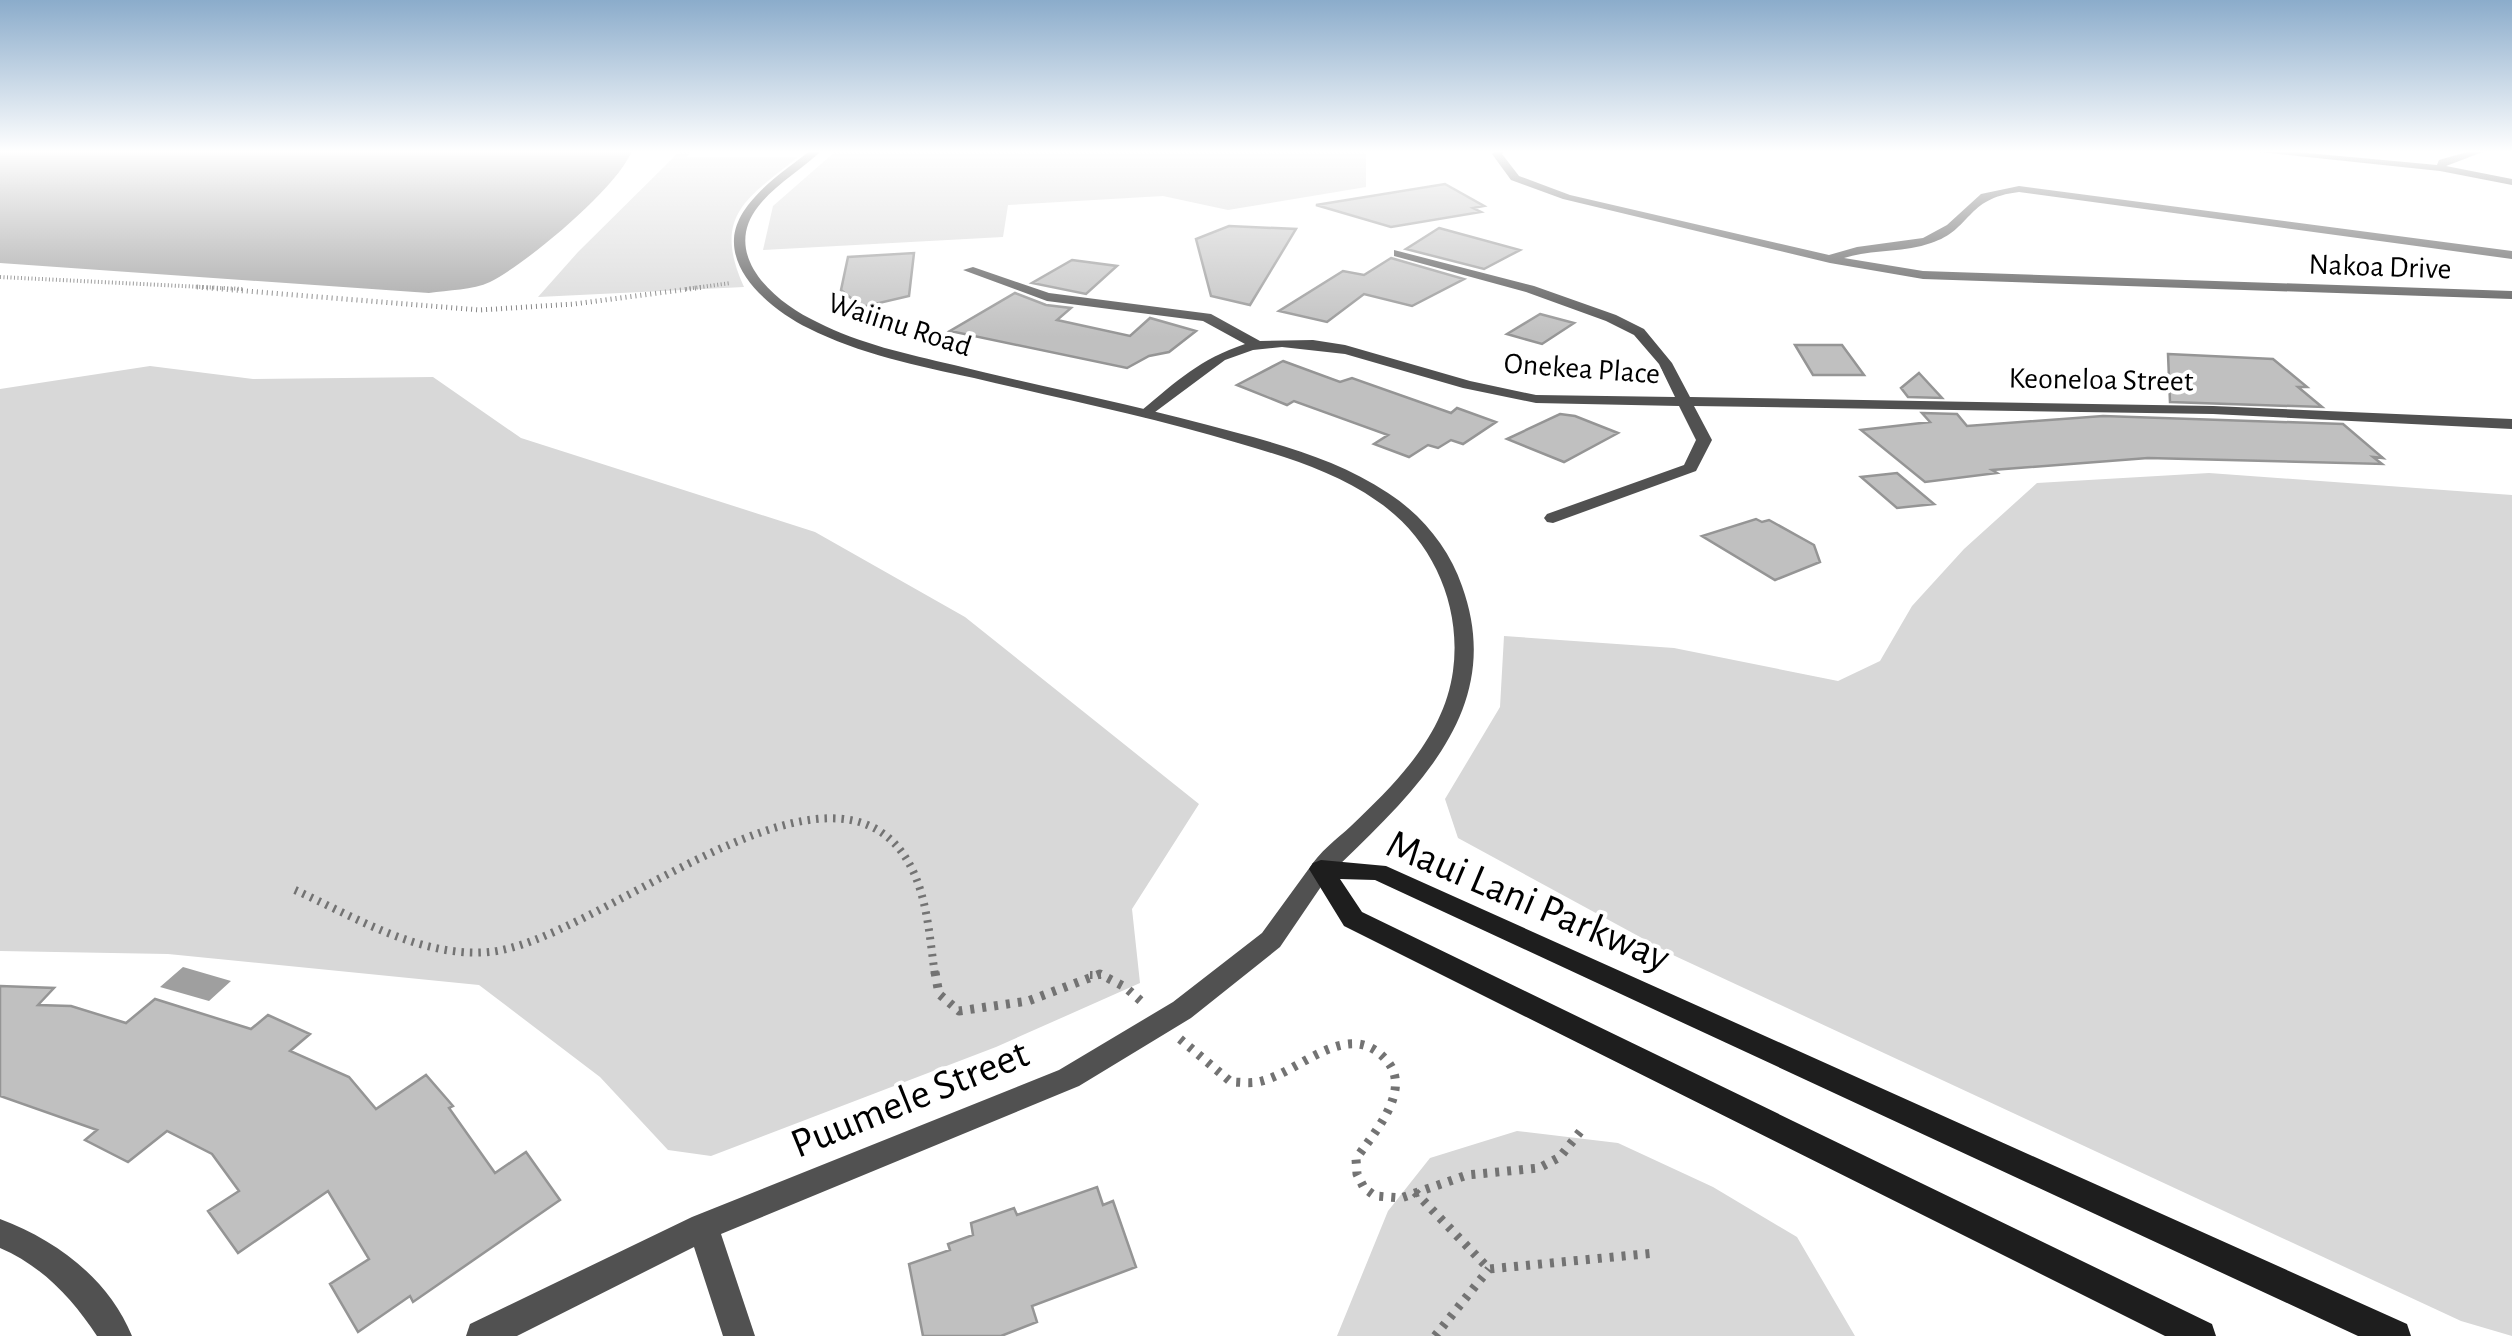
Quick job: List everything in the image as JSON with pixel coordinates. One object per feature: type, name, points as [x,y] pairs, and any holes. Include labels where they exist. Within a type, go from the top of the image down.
[{"type":"main road","points":[[1321,870],[1353,919],[2200,1336]]},
{"type":"main road","name":"Maui Lani Parkway","points":[[1321,870],[1378,872],[2395,1336]]},
{"type":"street","points":[[752,212],[739,243],[743,262],[755,279]]},
{"type":"street","name":"Nakoa Drive","points":[[1640,212],[1830,259],[1923,275],[2512,295]]},
{"type":"street","points":[[1830,259],[1855,251],[1928,241],[1946,230],[1962,212]]},
{"type":"street","points":[[2190,212],[2512,256]]},
{"type":"street","points":[[1398,253],[1530,289],[1639,332],[1665,363],[1687,403]]},
{"type":"street","name":"Onekea Place","points":[[970,270],[1047,298],[1206,317],[1260,347]]},
{"type":"street","name":"Waiinu Road","points":[[755,279],[779,304],[831,334],[1267,446],[1342,474],[1382,496],[1418,527],[1447,566],[1466,625],[1463,677],[1451,716],[1407,782],[1321,870]]},
{"type":"street","name":"Onekea Place","points":[[1147,413],[1220,357],[1260,347],[1330,346],[1366,352],[1468,385],[1536,398],[1687,403],[1704,440],[1690,468],[1553,518]]},
{"type":"street","name":"Keoneloa Street","points":[[1687,403],[2194,409],[2512,424]]},
{"type":"street","name":"Puumele Street","points":[[482,1336],[703,1227],[1069,1078],[1162,1022],[1271,940],[1321,870]]},
{"type":"street","points":[[703,1227],[739,1336]]},
{"type":"street","points":[[0,1233],[35,1246],[90,1296],[116,1336]]},
{"type":"path","points":[[0,277],[120,287],[236,289],[359,303],[477,310],[614,300],[755,279]]},
{"type":"path","points":[[295,890],[426,946],[486,953],[535,941],[591,917],[711,852],[768,829],[841,818],[868,824],[898,846],[923,894],[939,994],[959,1011],[1002,1008],[1041,997],[1086,973],[1109,975],[1202,1062],[1231,1082],[1263,1081],[1341,1044],[1372,1049],[1394,1070],[1398,1086],[1394,1100],[1356,1159],[1355,1170],[1366,1190],[1378,1198],[1404,1198],[1470,1174],[1522,1174],[1557,1160],[1583,1128]]},
{"type":"path","points":[[1415,1192],[1489,1268]]},
{"type":"path","points":[[1435,1336],[1489,1268],[1655,1253]]},
{"type":"shaded area","points":[[0,212],[581,212],[526,259],[490,282],[429,293],[0,263]]},
{"type":"shaded area","points":[[618,212],[739,212],[733,226],[732,243],[744,287],[538,297]]},
{"type":"shaded area","points":[[772,212],[1007,212],[1003,237],[763,250]]},
{"type":"shaded area","points":[[150,366],[253,379],[433,377],[521,438],[815,532],[965,617],[1199,804],[1132,909],[1140,983],[996,1047],[711,1156],[668,1150],[600,1077],[479,985],[168,954],[0,951],[0,389]]},
{"type":"shaded area","points":[[2209,473],[2512,495],[2512,1336],[2461,1321],[1675,956],[1458,838],[1445,799],[1500,707],[1504,636],[1674,648],[1838,681],[1880,661],[1912,606],[1964,549],[2037,483]]},
{"type":"shaded area","points":[[183,967],[231,981],[209,1001],[160,987]]},
{"type":"shaded area","points":[[1517,1131],[1618,1143],[1713,1187],[1797,1237],[1855,1336],[1337,1336],[1388,1211],[1430,1158]]},
{"type":"building","points":[[1341,212],[1479,212],[1391,227]]},
{"type":"building","points":[[1229,226],[1296,229],[1250,305],[1211,296],[1196,239]]},
{"type":"building","points":[[1439,228],[1520,250],[1484,269],[1406,249]]},
{"type":"building","points":[[914,253],[909,296],[862,307],[841,290],[848,257]]},
{"type":"building","points":[[1391,258],[1464,279],[1412,306],[1364,294],[1327,322],[1279,311],[1343,271],[1364,275]]},
{"type":"building","points":[[1072,260],[1117,266],[1086,294],[1032,283]]},
{"type":"building","points":[[1015,293],[1046,305],[1071,308],[1057,320],[1130,336],[1150,318],[1196,331],[1169,352],[1149,356],[1127,368],[950,331]]},
{"type":"building","points":[[1540,314],[1574,323],[1542,344],[1507,334]]},
{"type":"building","points":[[1795,345],[1842,345],[1864,375],[1813,375]]},
{"type":"building","points":[[2168,354],[2273,359],[2307,387],[2298,387],[2322,407],[2170,402]]},
{"type":"building","points":[[1283,361],[1340,382],[1352,378],[1451,413],[1457,408],[1496,422],[1463,444],[1451,440],[1438,448],[1428,445],[1409,457],[1374,444],[1388,435],[1294,401],[1287,405],[1237,385]]},
{"type":"building","points":[[1919,373],[1942,398],[1908,397],[1901,388]]},
{"type":"building","points":[[1922,413],[1957,414],[1967,426],[2103,416],[2343,424],[2383,458],[2373,457],[2382,464],[2148,458],[1992,470],[1997,473],[1925,482],[1861,430],[1930,422]]},
{"type":"building","points":[[1560,414],[1618,433],[1564,462],[1507,439]]},
{"type":"building","points":[[1897,473],[1934,504],[1897,508],[1861,477]]},
{"type":"building","points":[[1756,519],[1769,520],[1814,545],[1820,562],[1775,580],[1702,536]]},
{"type":"building","points":[[0,986],[54,988],[38,1005],[71,1006],[126,1023],[155,999],[251,1029],[268,1015],[310,1034],[290,1051],[349,1077],[376,1109],[426,1075],[453,1106],[449,1108],[495,1173],[526,1152],[560,1200],[413,1302],[410,1296],[358,1332],[330,1284],[369,1259],[328,1191],[238,1253],[208,1211],[239,1191],[212,1154],[167,1131],[128,1162],[85,1140],[97,1130],[0,1096]]},
{"type":"building","points":[[1097,1187],[1103,1205],[1113,1201],[1136,1267],[1032,1306],[1037,1322],[1001,1336],[923,1336],[909,1264],[950,1250],[948,1244],[973,1235],[971,1223],[1014,1208],[1017,1215]]}]
